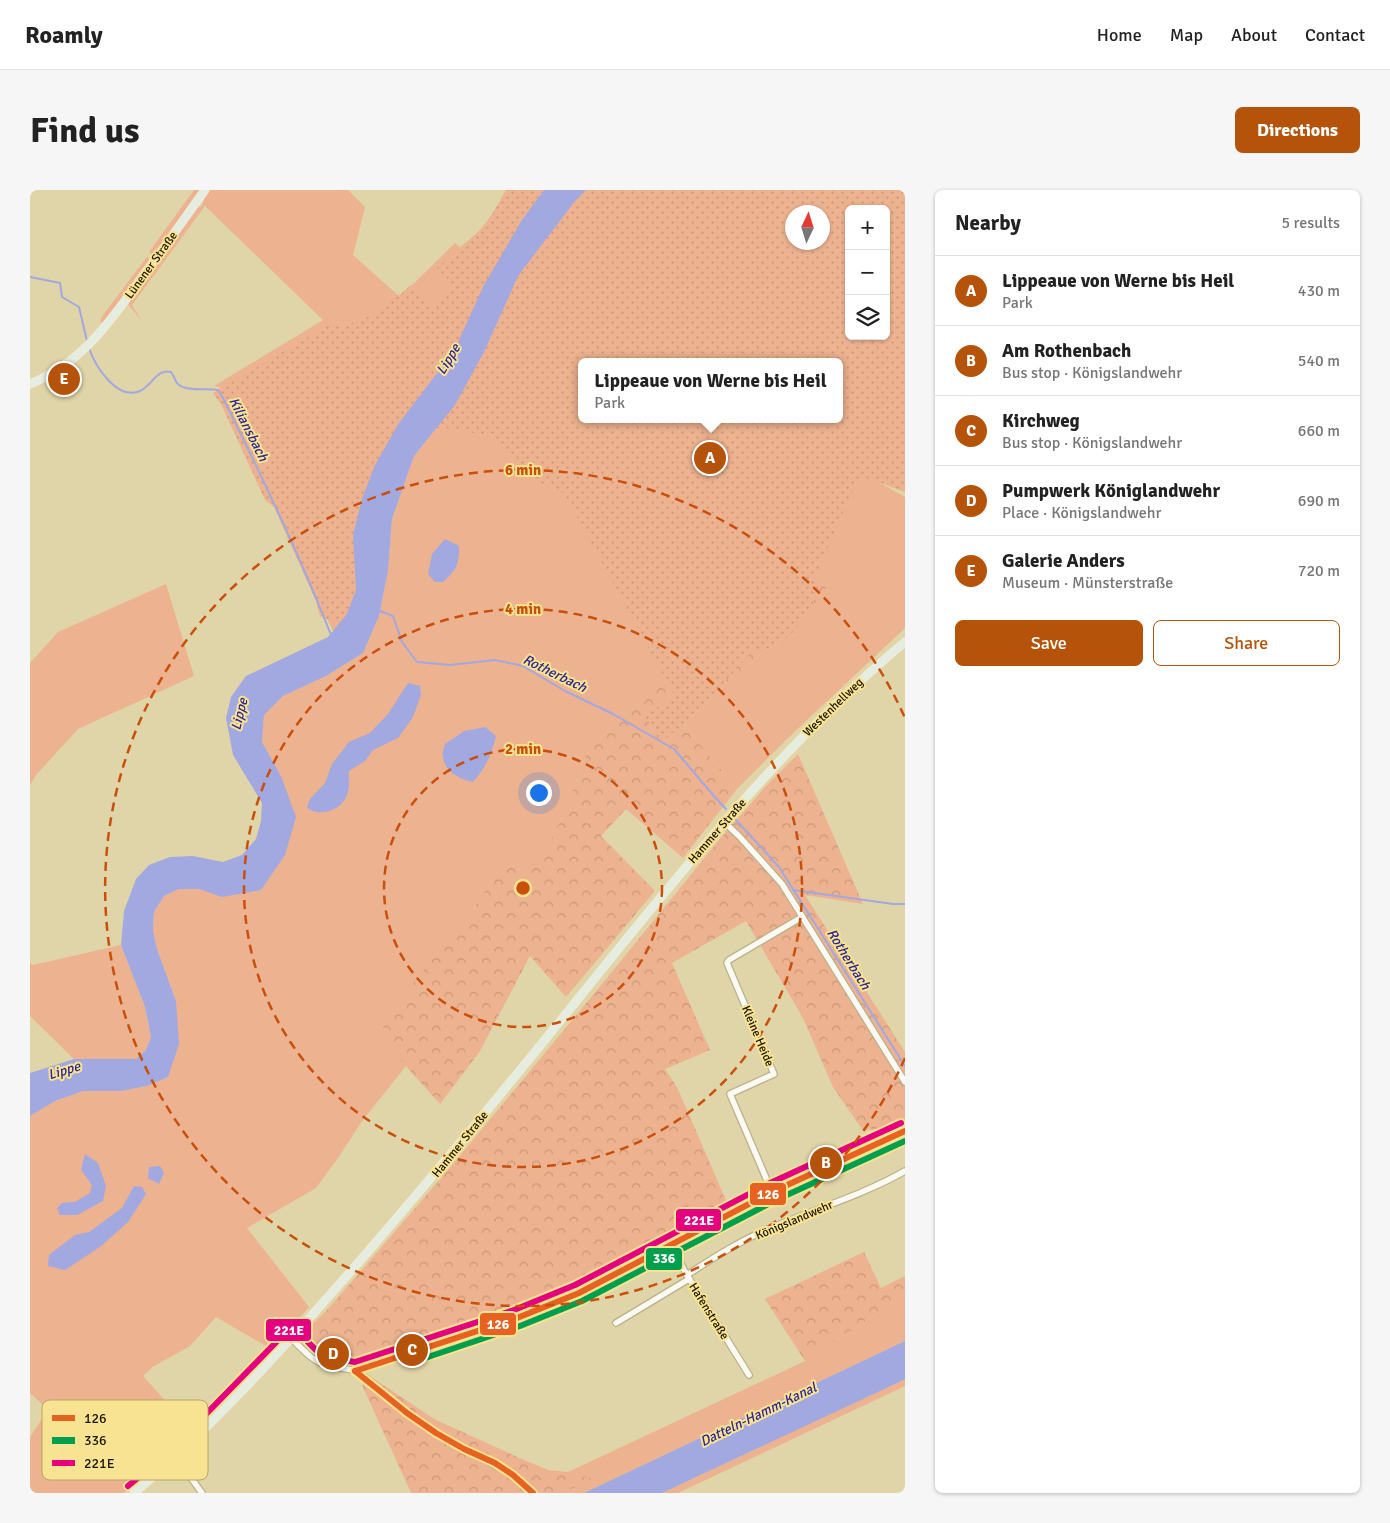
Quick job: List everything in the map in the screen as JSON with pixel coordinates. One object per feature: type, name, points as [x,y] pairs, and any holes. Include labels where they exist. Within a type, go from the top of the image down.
[{"type":"main road","name":"Lünener Straße","points":[[30,384],[58,370],[76,357],[96,338],[205,190]]},
{"type":"main road","name":"Westenhellweg","points":[[765,776],[826,714],[905,642]]},
{"type":"main road","name":"Hammer Straße","points":[[208,1424],[291,1338],[404,1211],[646,915],[765,776]]},
{"type":"main road","name":"Hammer Straße","points":[[134,1493],[149,1480]]},
{"type":"street","points":[[724,822],[740,836],[782,884],[905,1082]]},
{"type":"street","name":"Kleine Heide","points":[[772,1192],[730,1094],[774,1074],[727,963],[729,960],[802,917]]},
{"type":"street","points":[[355,1371],[517,1318],[579,1293],[772,1192],[905,1131]]},
{"type":"street","name":"Königslandwehr","points":[[616,1324],[717,1256],[769,1229],[882,1184],[905,1171]]},
{"type":"street","name":"Hafenstraße","points":[[671,1246],[688,1277],[750,1375]]},
{"type":"street","points":[[291,1338],[315,1360],[331,1366],[355,1371],[436,1433],[464,1449],[495,1463],[533,1493]]},
{"type":"street","points":[[193,1480],[202,1493]]},
{"type":"green space","points":[[194,190],[202,190],[155,255],[151,254],[149,252]]},
{"type":"green space","points":[[210,190],[348,190],[365,207],[353,255],[400,297],[455,243],[469,254],[347,614],[333,631],[239,424],[219,387],[214,386],[323,320],[205,206],[132,305],[141,320],[128,304],[197,207],[202,206],[204,198]]},
{"type":"green space","points":[[506,190],[905,190],[905,492],[862,476],[860,482],[857,481],[815,577],[819,581],[815,598],[798,627],[776,646],[753,650],[710,698],[663,741],[644,716],[675,696],[564,493],[540,483],[494,438],[457,429],[436,428],[420,411],[347,632],[334,622],[320,616],[316,601],[274,507],[265,500],[221,404],[213,393],[330,324],[352,323],[374,314],[411,285],[429,308],[455,287],[437,268],[480,230],[491,216]]},
{"type":"green space","points":[[905,190],[890,205],[845,205],[845,340],[847,340],[841,358],[578,358],[578,423],[602,423],[859,471],[905,497],[905,628],[788,738],[737,789],[684,725],[733,677],[765,651],[796,633],[675,674],[614,724],[586,755],[566,809],[538,868],[501,865],[473,910],[395,1054],[406,1066],[362,1121],[316,1188],[247,1228],[309,1307],[271,1349],[216,1317],[190,1346],[154,1366],[143,1376],[165,1400],[42,1400],[42,1404],[30,1393],[30,1116],[55,1101],[83,1091],[121,1091],[147,1086],[168,1077],[176,1001],[157,949],[153,931],[154,912],[164,896],[179,889],[199,889],[222,896],[261,890],[281,776],[262,742],[264,714],[283,696],[326,676],[363,653],[379,616],[388,571],[392,519],[414,456],[455,405],[575,201]]},
{"type":"green space","points":[[147,257],[149,263],[104,323],[100,322],[103,315]]},
{"type":"green space","points":[[798,561],[821,573],[828,585],[796,633],[765,651],[733,677],[684,725],[737,789],[683,858],[626,809],[601,836],[655,891],[566,997],[530,956],[480,1051],[440,1104],[395,1054],[381,1022],[473,910],[501,865],[538,867],[566,809],[586,755],[614,724],[675,674]]},
{"type":"green space","points":[[166,584],[194,676],[78,729],[36,775],[30,785],[30,663],[58,632]]},
{"type":"green space","points":[[798,754],[863,904],[805,895],[905,1052],[905,1126],[877,1139],[870,1128],[864,1132],[833,1087],[803,1018],[746,921],[672,963],[710,1050],[665,1069],[677,1087],[731,1212],[649,1250],[576,1289],[514,1316],[364,1362],[336,1363],[321,1358],[307,1348],[299,1341],[305,1332],[328,1309],[448,1170],[719,840],[766,786]]},
{"type":"green space","points":[[121,945],[145,1007],[151,1037],[146,1050],[136,1059],[74,1059],[30,1016],[30,963],[33,965]]},
{"type":"green space","points":[[864,1252],[881,1288],[905,1276],[905,1295],[805,1361],[765,1299]]},
{"type":"green space","points":[[905,1295],[905,1341],[584,1493],[562,1493],[593,1479],[568,1472],[805,1361]]},
{"type":"green space","points":[[374,1379],[436,1420],[548,1470],[568,1472],[594,1479],[562,1493],[411,1493],[362,1385]]},
{"type":"green space","points":[[905,1379],[905,1386],[678,1493],[662,1493]]},
{"type":"green space","points":[[42,1419],[42,1480],[129,1480],[134,1484],[124,1493],[30,1493],[30,1437]]},
{"type":"water","name":"Lippe","points":[[544,190],[586,190],[575,201],[518,276],[484,352],[455,405],[414,456],[392,519],[388,571],[379,616],[363,653],[326,676],[283,696],[264,715],[262,742],[281,776],[296,817],[285,855],[261,890],[222,897],[199,889],[179,889],[164,896],[154,912],[153,931],[157,949],[176,1001],[179,1044],[168,1077],[147,1086],[121,1091],[83,1091],[55,1101],[30,1116],[30,1073],[74,1059],[136,1059],[146,1050],[151,1037],[145,1007],[121,945],[124,911],[136,879],[149,865],[170,857],[193,856],[223,862],[242,855],[256,839],[261,821],[262,803],[233,755],[226,718],[231,697],[246,676],[328,637],[347,614],[356,590],[353,535],[362,499],[375,465],[399,423],[454,351],[484,285],[522,220]]},
{"type":"water","points":[[445,539],[459,546],[458,562],[451,574],[443,582],[435,582],[428,574],[432,554]]},
{"type":"water","points":[[408,683],[420,686],[421,695],[413,717],[398,738],[373,750],[365,761],[349,771],[348,791],[338,807],[326,812],[313,811],[307,808],[310,799],[325,783],[332,764],[349,742],[370,733],[388,714]]},
{"type":"water","points":[[485,727],[496,736],[485,766],[473,782],[458,777],[444,762],[445,744],[464,731]]},
{"type":"water","points":[[85,1154],[98,1163],[106,1186],[103,1201],[77,1215],[60,1215],[57,1208],[62,1203],[75,1202],[90,1193],[92,1185],[81,1170]]},
{"type":"water","points":[[160,1166],[164,1173],[159,1184],[148,1178],[149,1167]]},
{"type":"water","points":[[134,1186],[142,1187],[146,1194],[128,1222],[100,1247],[65,1270],[48,1266],[49,1255],[75,1235],[89,1232],[122,1208]]},
{"type":"water","name":"Datteln-Hamm-Kanal","points":[[905,1341],[905,1379],[895,1384],[662,1493],[584,1493]]},
{"type":"waterway","name":"Kiliansbach","points":[[30,277],[60,283],[62,297],[79,307],[87,341]]},
{"type":"waterway","name":"Kiliansbach","points":[[89,348],[96,364],[108,380],[115,387],[123,391],[131,393],[140,391],[158,375],[166,371],[171,372],[177,383],[185,388],[218,390],[280,515],[331,635]]},
{"type":"waterway","name":"Rotherbach","points":[[378,610],[393,616],[402,642],[417,662],[450,665],[495,660],[523,666],[565,691],[613,714],[674,749],[726,809]]},
{"type":"waterway","name":"Rotherbach","points":[[736,820],[779,867],[905,1066]]},
{"type":"waterway","points":[[793,890],[905,904]]},
{"type":"transit line","name":"221E","points":[[208,1412],[288,1330],[296,1332],[323,1354],[355,1362],[514,1310],[575,1285],[768,1184],[901,1123]]},
{"type":"transit line","name":"126","points":[[355,1371],[517,1318],[579,1293],[772,1192],[905,1131]]},
{"type":"transit line","name":"336","points":[[416,1361],[520,1326],[582,1301],[776,1200],[905,1141]]},
{"type":"transit line","name":"126","points":[[355,1371],[407,1413],[436,1433],[464,1449],[495,1463],[513,1475],[533,1493]]},
{"type":"transit line","name":"221E","points":[[128,1486],[135,1480]]},
{"type":"place","name":"Galerie Anders","points":[[64,379]]},
{"type":"place","name":"Lippeaue von Werne bis Heil","points":[[710,458]]},
{"type":"place","name":"Am Rothenbach","points":[[826,1163]]},
{"type":"place","name":"Kirchweg","points":[[412,1350]]},
{"type":"place","name":"Pumpwerk Königlandwehr","points":[[333,1354]]}]
